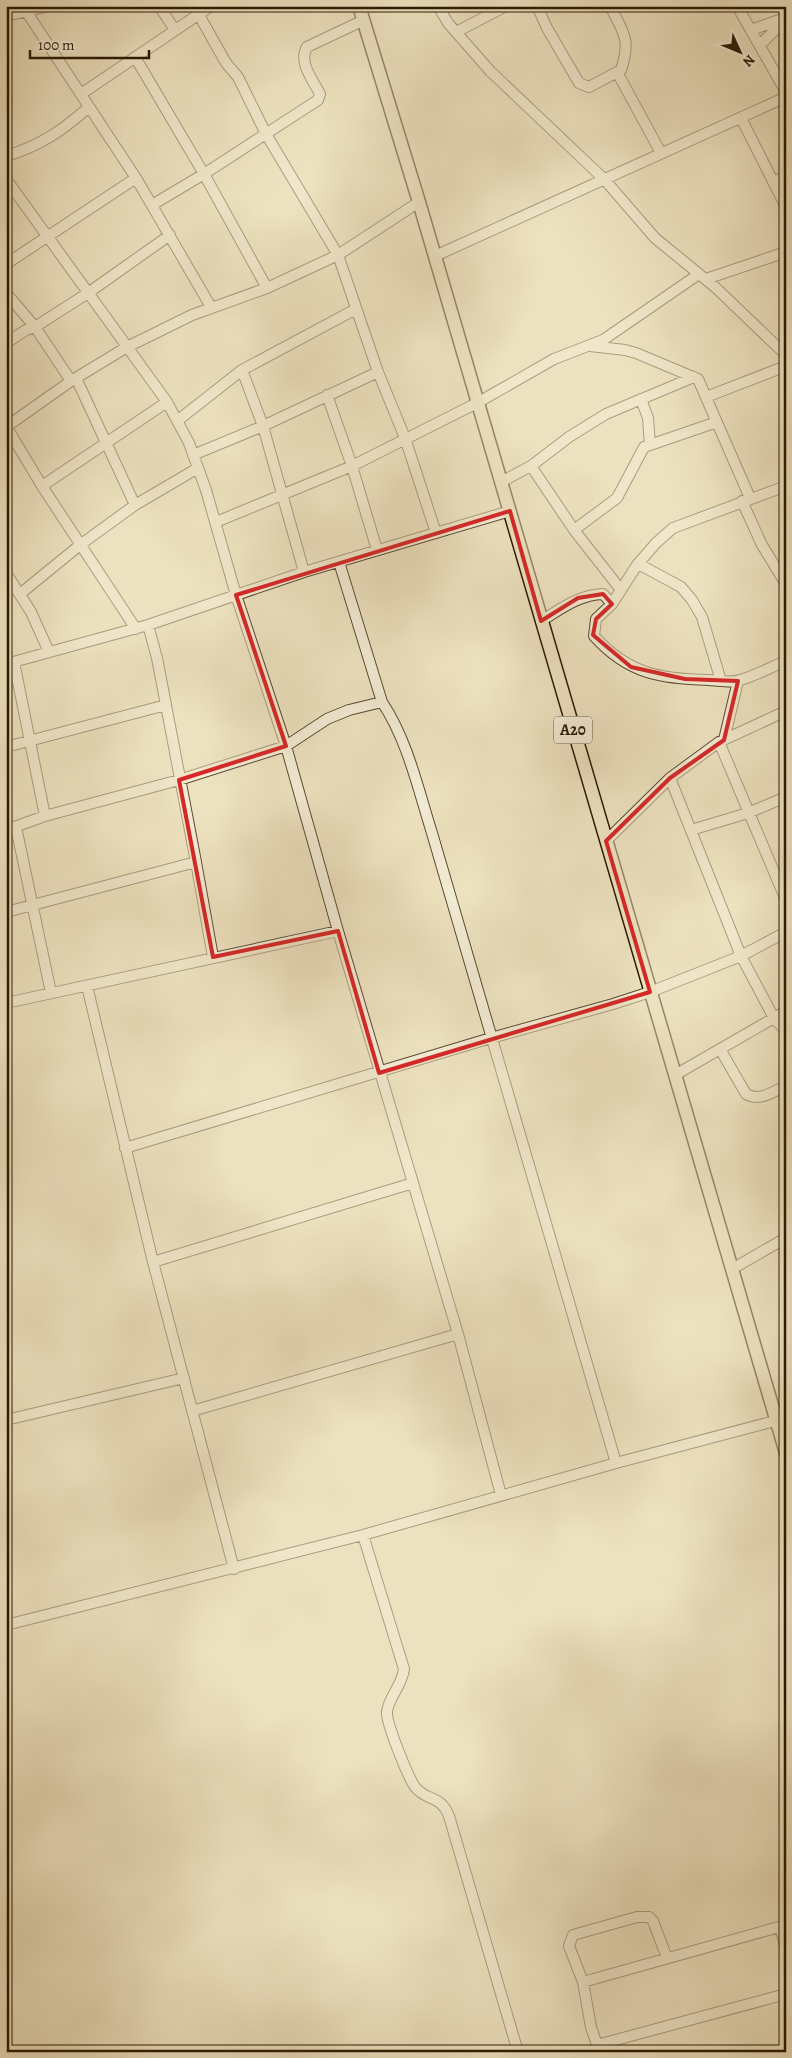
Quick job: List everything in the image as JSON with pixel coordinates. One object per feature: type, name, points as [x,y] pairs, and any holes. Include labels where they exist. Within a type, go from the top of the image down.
[{"type":"main road","name":"A20","points":[[359,6],[435,256],[732,1269],[781,1420],[786,1454]]},
{"type":"street","points":[[6,16],[49,6]]},
{"type":"street","points":[[159,6],[175,30]]},
{"type":"street","points":[[81,94],[211,6]]},
{"type":"street","points":[[438,6],[456,32],[490,71],[604,179],[655,238],[702,277],[786,355]]},
{"type":"street","points":[[456,32],[506,6]]},
{"type":"street","points":[[537,6],[547,28],[580,84],[589,87],[621,70],[627,47],[625,35],[610,6]]},
{"type":"street","points":[[737,6],[786,92]]},
{"type":"street","points":[[26,11],[136,178],[211,307]]},
{"type":"street","points":[[199,15],[226,63],[238,76],[266,134],[338,255],[378,372],[405,438],[436,534]]},
{"type":"street","points":[[751,30],[786,18]]},
{"type":"street","points":[[760,45],[786,18]]},
{"type":"street","points":[[152,205],[204,174],[320,97],[304,60],[304,53],[307,47],[364,20]]},
{"type":"street","points":[[135,57],[204,174],[267,288]]},
{"type":"street","points":[[617,72],[661,154]]},
{"type":"street","points":[[435,256],[786,97]]},
{"type":"street","points":[[6,156],[30,148],[49,138],[90,107]]},
{"type":"street","points":[[741,118],[786,206]]},
{"type":"street","points":[[773,182],[786,176]]},
{"type":"street","points":[[6,264],[136,178]]},
{"type":"street","points":[[6,179],[167,402],[198,468],[216,522],[236,595],[286,746],[379,1073],[458,1334],[501,1495]]},
{"type":"street","points":[[136,628],[80,546],[6,427],[74,379],[127,346],[211,307],[267,288],[338,255],[419,202]]},
{"type":"street","points":[[6,343],[88,293],[170,235]]},
{"type":"street","points":[[216,522],[352,466],[477,403],[554,360],[602,340],[702,277],[786,252]]},
{"type":"street","points":[[6,293],[35,327],[74,379],[136,505]]},
{"type":"street","points":[[177,421],[242,370],[356,309]]},
{"type":"street","points":[[590,346],[636,353],[698,379],[717,422],[758,538],[786,584]]},
{"type":"street","points":[[706,396],[786,366]]},
{"type":"street","points":[[242,370],[263,426],[304,572]]},
{"type":"street","points":[[193,455],[263,426],[378,372]]},
{"type":"street","points":[[501,482],[531,466],[594,421],[694,376]]},
{"type":"street","points":[[327,395],[352,466],[377,550]]},
{"type":"street","points":[[641,399],[648,418],[650,445]]},
{"type":"street","points":[[42,486],[167,402]]},
{"type":"street","points":[[574,530],[617,498],[644,447],[717,422]]},
{"type":"street","points":[[531,466],[574,530],[621,590]]},
{"type":"street","points":[[20,594],[80,546],[136,505],[198,468]]},
{"type":"street","points":[[786,486],[672,528],[637,565],[612,604],[596,619],[594,632],[599,641],[617,658],[631,667],[653,674],[685,679],[738,681],[786,661]]},
{"type":"street","points":[[45,816],[30,741],[10,663],[148,625],[304,572],[510,511]]},
{"type":"street","points":[[339,562],[382,702],[394,719],[404,744],[616,1463]]},
{"type":"street","points":[[637,565],[680,587],[692,600],[702,617],[721,680]]},
{"type":"street","points":[[6,573],[31,612],[49,652]]},
{"type":"street","points":[[541,621],[578,598],[586,596],[603,594],[612,604]]},
{"type":"street","points":[[148,625],[166,705],[213,957]]},
{"type":"street","points":[[738,681],[721,741],[748,814],[786,900]]},
{"type":"street","points":[[51,993],[32,904],[11,829],[45,816],[179,780],[286,746],[327,719],[349,710],[382,702]]},
{"type":"street","points":[[6,747],[166,705]]},
{"type":"street","points":[[606,841],[670,778],[721,741],[786,711]]},
{"type":"street","points":[[670,778],[740,956],[774,1018],[786,1031]]},
{"type":"street","points":[[691,830],[748,814],[786,797]]},
{"type":"street","points":[[6,912],[196,862]]},
{"type":"street","points":[[6,1003],[338,931]]},
{"type":"street","points":[[125,1148],[650,992],[740,956],[786,932]]},
{"type":"street","points":[[87,986],[153,1262],[234,1569]]},
{"type":"street","points":[[675,1076],[786,1011]]},
{"type":"street","points":[[720,1049],[746,1094],[753,1098],[786,1086]]},
{"type":"street","points":[[153,1262],[413,1183]]},
{"type":"street","points":[[732,1269],[786,1238]]},
{"type":"street","points":[[192,1411],[458,1334]]},
{"type":"street","points":[[6,1420],[184,1378]]},
{"type":"street","points":[[6,1625],[363,1535],[616,1463],[781,1420]]},
{"type":"street","points":[[363,1535],[404,1670],[403,1680],[389,1702],[386,1711],[388,1724],[416,1787],[424,1795],[436,1799],[445,1806],[450,1816],[518,2052]]},
{"type":"street","points":[[666,1958],[653,1921],[649,1917],[637,1917],[573,1935],[569,1946],[583,1982],[591,2027],[598,2048],[786,1994]]},
{"type":"street","points":[[583,1982],[783,1926],[786,1948]]},
{"type":"highlighted area","points":[[510,511],[541,621],[578,598],[603,594],[612,604],[596,619],[593,635],[631,667],[685,679],[738,681],[724,740],[670,778],[606,841],[650,992],[379,1073],[338,931],[213,957],[179,780],[286,746],[236,595]]}]
